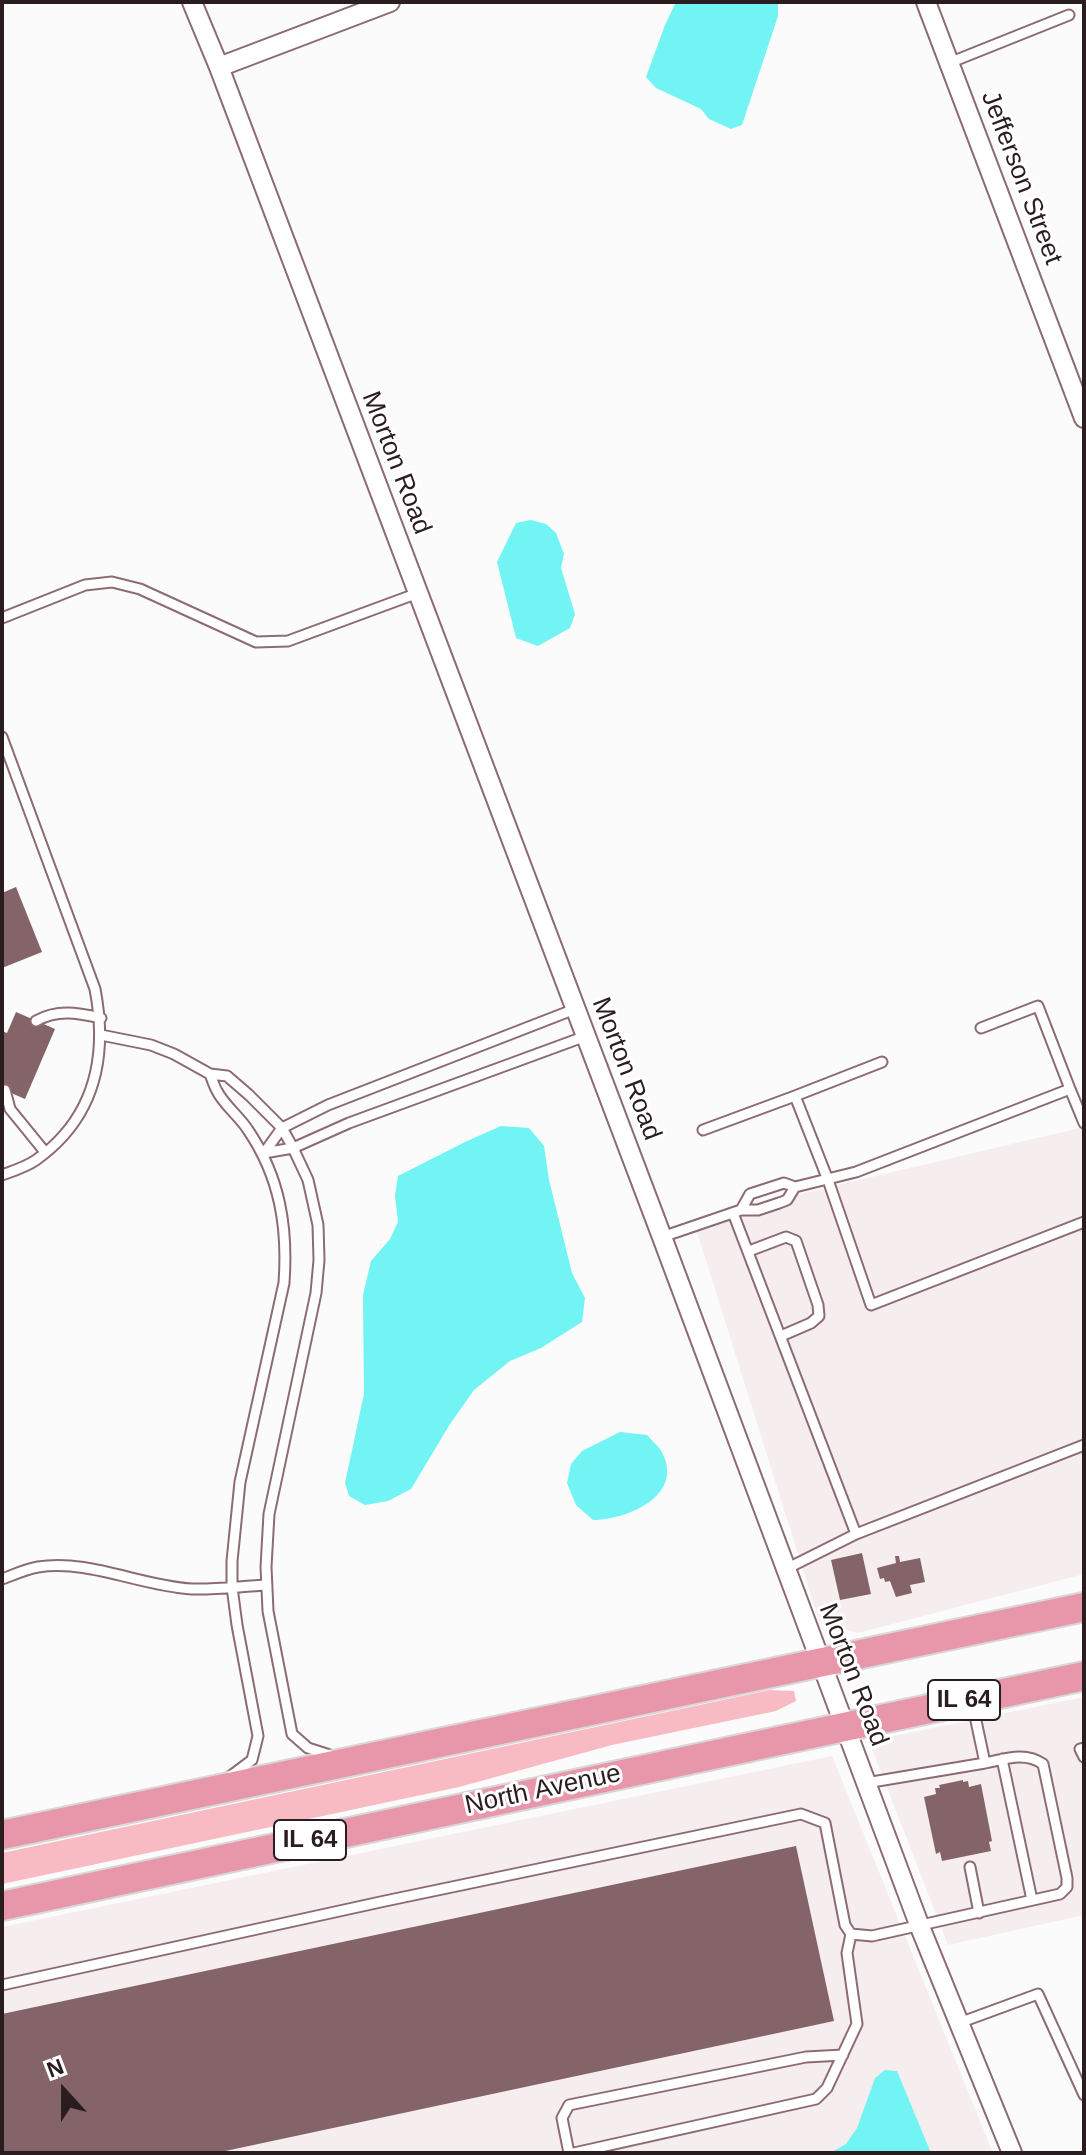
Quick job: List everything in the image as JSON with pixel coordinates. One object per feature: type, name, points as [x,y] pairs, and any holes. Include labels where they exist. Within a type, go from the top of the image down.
[{"type":"main road","points":[[2,1835],[1084,1607]]},
{"type":"main road","name":"North Avenue","points":[[2,1906],[1084,1676]]},
{"type":"street","name":"Morton Road","points":[[192,2],[586,1036],[920,1927],[1012,2153]]},
{"type":"street","points":[[219,67],[390,2]]},
{"type":"street","name":"Jefferson Street","points":[[926,2],[1084,418]]},
{"type":"lane","points":[[949,63],[1069,15]]},
{"type":"lane","points":[[2,618],[85,585],[112,582],[140,589],[256,642],[288,641],[418,593]]},
{"type":"lane","points":[[2,737],[95,989],[101,1018],[95,1079],[82,1112],[64,1136],[34,1161],[2,1175]]},
{"type":"lane","points":[[981,1028],[1038,1006],[1084,1123]]},
{"type":"lane","points":[[264,1153],[282,1128],[328,1105],[575,1009]]},
{"type":"lane","points":[[36,1021],[49,1014],[70,1012],[101,1018]]},
{"type":"lane","points":[[101,1035],[162,1049],[210,1074],[227,1076],[282,1128],[308,1180],[318,1225],[316,1293],[269,1514],[266,1567],[268,1611],[292,1734],[308,1748],[352,1761]]},
{"type":"lane","points":[[264,1153],[293,1148],[349,1123],[586,1036]]},
{"type":"lane","points":[[703,1130],[882,1062]]},
{"type":"lane","points":[[210,1074],[217,1093],[244,1123],[264,1153],[281,1208],[286,1251],[284,1283],[240,1482],[235,1518],[232,1587],[258,1736],[252,1760],[211,1791]]},
{"type":"lane","points":[[737,1211],[750,1194],[784,1183],[795,1187],[856,1172],[1070,1089]]},
{"type":"lane","points":[[5,1090],[10,1109],[45,1152]]},
{"type":"lane","points":[[795,1096],[871,1305],[1084,1222]]},
{"type":"lane","points":[[662,1237],[737,1211],[758,1210],[787,1200],[795,1187]]},
{"type":"lane","points":[[737,1211],[749,1251],[856,1534]]},
{"type":"lane","points":[[749,1251],[786,1237],[796,1241],[819,1316],[811,1323],[781,1336]]},
{"type":"lane","points":[[786,1569],[856,1534],[1084,1445]]},
{"type":"lane","points":[[2,1579],[35,1567],[61,1565],[193,1589],[267,1585]]},
{"type":"lane","points":[[971,1699],[985,1763]]},
{"type":"lane","points":[[1084,1748],[1080,1749],[1084,1757]]},
{"type":"lane","points":[[851,1934],[872,1936],[920,1927],[1060,1894],[1067,1887],[1043,1764],[1033,1757],[1016,1756],[866,1783]]},
{"type":"lane","points":[[1002,1759],[1032,1900]]},
{"type":"lane","points":[[2,1985],[801,1814],[825,1823],[845,1925],[851,1934],[847,1953],[857,2024],[843,2055],[827,2088],[816,2099],[571,2153],[562,2118],[569,2105],[806,2057],[843,2055]]},
{"type":"lane","points":[[970,1867],[979,1913]]},
{"type":"lane","points":[[959,2023],[1038,1994],[1084,2095]]},
{"type":"shaded area","points":[[1084,1127],[1084,1574],[858,1633],[819,1621],[693,1219]]},
{"type":"shaded area","points":[[770,1690],[794,1691],[796,1701],[776,1711],[612,1745],[459,1787],[2,1884],[2,1853]]},
{"type":"shaded area","points":[[1084,1697],[1084,1915],[948,1945],[869,1741]]},
{"type":"shaded area","points":[[832,1756],[993,2153],[2,2153],[2,1927]]},
{"type":"water","points":[[676,2],[778,2],[778,16],[742,125],[731,129],[709,119],[701,109],[656,88],[646,77]]},
{"type":"water","points":[[531,520],[546,524],[556,533],[564,554],[561,568],[575,614],[570,628],[538,646],[516,638],[497,562],[516,523]]},
{"type":"water","points":[[501,1126],[529,1128],[544,1146],[549,1180],[572,1273],[585,1298],[582,1322],[541,1348],[510,1361],[474,1390],[411,1489],[388,1501],[365,1505],[349,1496],[345,1483],[364,1394],[363,1295],[371,1261],[390,1239],[398,1222],[395,1196],[398,1176]]},
{"type":"water","points":[[620,1432],[647,1435],[660,1449],[667,1465],[666,1479],[660,1491],[637,1509],[607,1519],[593,1520],[576,1505],[567,1483],[571,1464],[582,1451]]},
{"type":"water","points":[[885,2070],[897,2071],[931,2153],[830,2153],[846,2144],[857,2128],[875,2078]]},
{"type":"building","points":[[16,887],[42,952],[2,968],[2,893]]},
{"type":"building","points":[[16,1012],[55,1029],[25,1099],[2,1089],[2,1031],[7,1033]]},
{"type":"building","points":[[862,1553],[871,1594],[840,1600],[831,1560]]},
{"type":"building","points":[[895,1556],[899,1556],[900,1562],[920,1558],[925,1582],[910,1585],[912,1593],[896,1597],[890,1581],[880,1579],[877,1568],[896,1563]]},
{"type":"building","points":[[968,1781],[969,1787],[981,1784],[992,1841],[989,1842],[991,1851],[942,1861],[940,1852],[936,1854],[924,1797],[936,1794],[935,1788],[940,1788],[939,1785]]},
{"type":"building","points":[[796,1846],[834,2021],[216,2153],[2,2153],[2,2014]]}]
